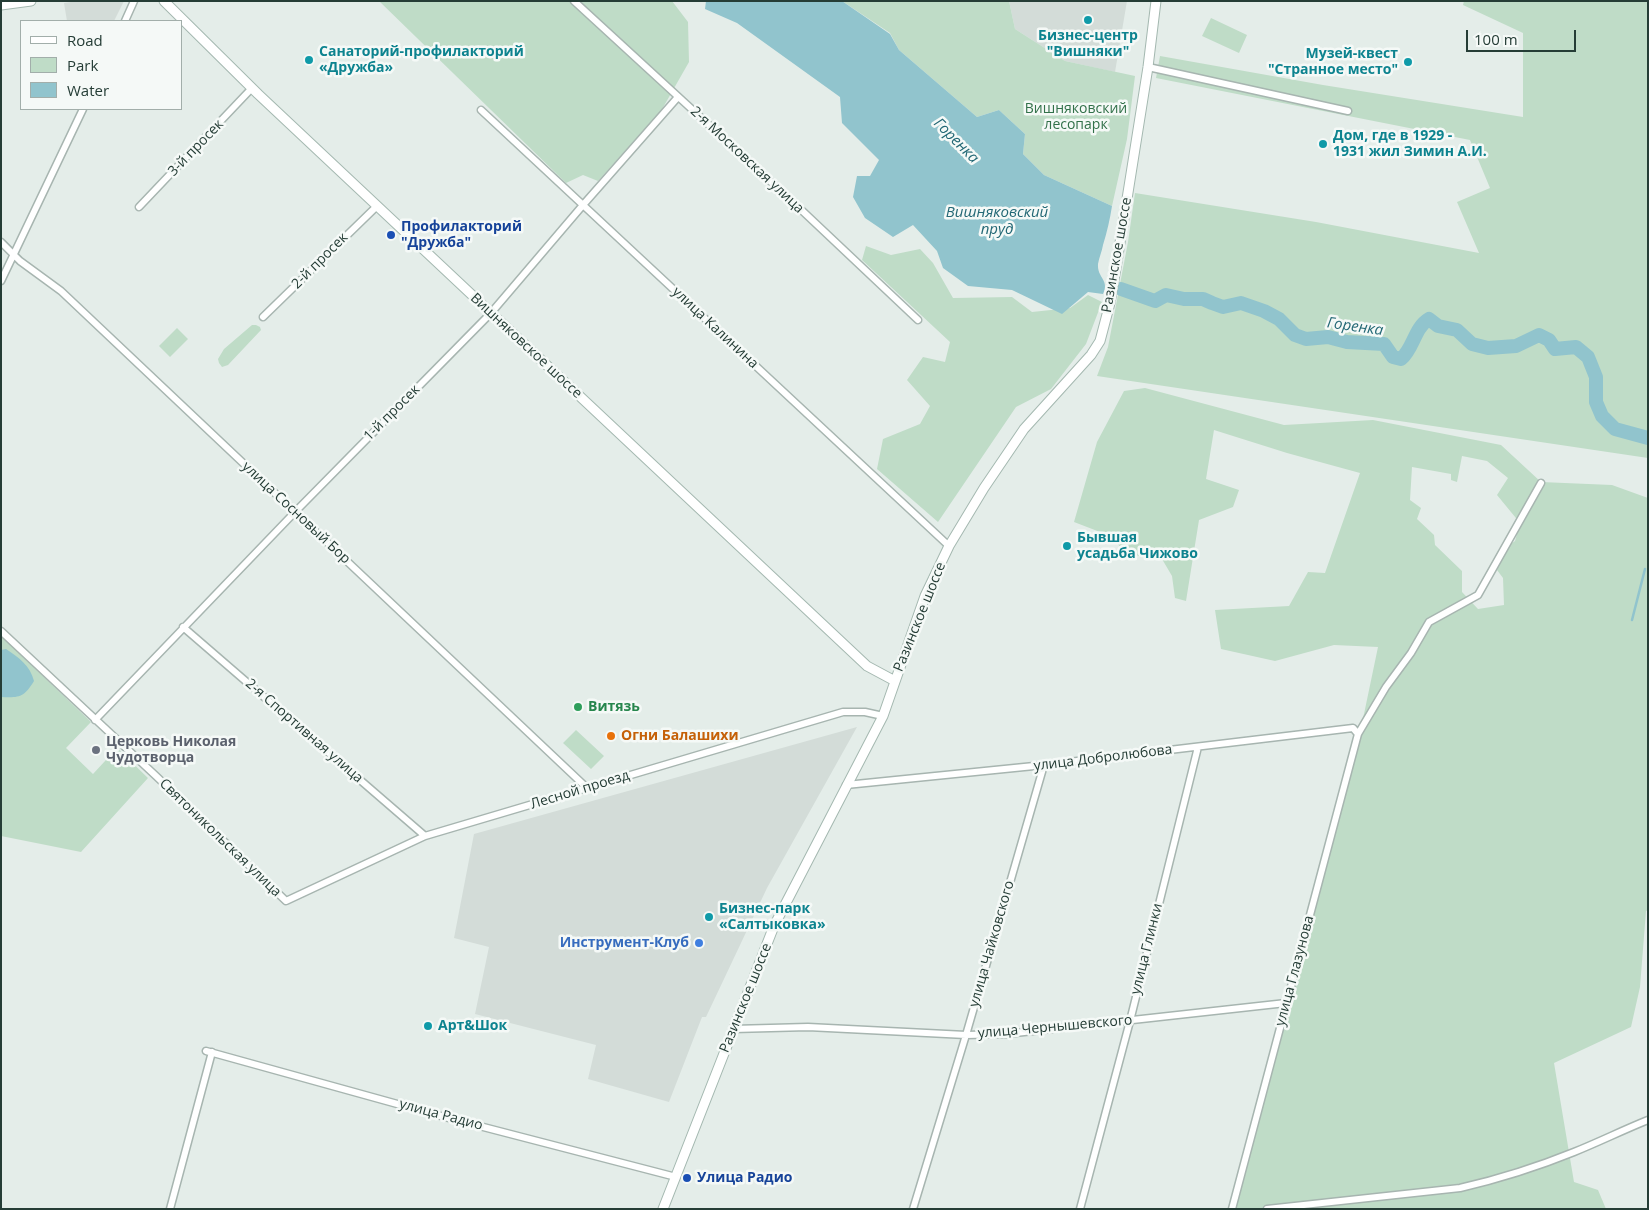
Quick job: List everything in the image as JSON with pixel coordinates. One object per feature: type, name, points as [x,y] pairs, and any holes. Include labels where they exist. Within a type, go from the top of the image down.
[{"type":"main road","points":[[3,6],[31,1]]},
{"type":"main road","name":"Вишняковское шоссе","points":[[164,1],[252,88],[867,666],[895,681]]},
{"type":"main road","name":"Разинское шоссе","points":[[663,1209],[774,926],[883,716],[925,596],[949,546],[984,488],[1024,429],[1091,355],[1100,341],[1110,303],[1148,67],[1156,1]]},
{"type":"street","points":[[125,20],[134,1]]},
{"type":"street","name":"2-я Московская улица","points":[[574,1],[918,320]]},
{"type":"street","points":[[1148,67],[1348,111]]},
{"type":"street","name":"3-й просек","points":[[139,207],[252,88]]},
{"type":"street","name":"1-й просек","points":[[95,720],[183,627],[491,313],[678,97]]},
{"type":"street","points":[[1,281],[83,110]]},
{"type":"street","name":"улица Калинина","points":[[481,110],[949,546]]},
{"type":"street","name":"2-й просек","points":[[263,317],[377,206]]},
{"type":"street","name":"улица Сосновый Бор","points":[[1,242],[14,255],[61,291],[587,788]]},
{"type":"street","name":"улица Глазунова","points":[[1232,1209],[1358,734],[1386,687],[1411,653],[1429,622],[1478,595],[1541,482]]},
{"type":"street","name":"2-я Спортивная улица","points":[[183,627],[425,836]]},
{"type":"street","name":"Святоникольская улица","points":[[1,631],[286,901]]},
{"type":"street","name":"Лесной проезд","points":[[286,901],[425,836],[843,712],[865,712],[883,716]]},
{"type":"street","name":"улица Добролюбова","points":[[846,785],[1044,765],[1353,728],[1358,734]]},
{"type":"street","name":"улица Глинки","points":[[1080,1209],[1130,1021],[1198,747]]},
{"type":"street","name":"улица Чайковского","points":[[913,1209],[966,1035],[1044,765]]},
{"type":"street","name":"улица Чернышевского","points":[[733,1029],[808,1027],[966,1035],[1006,1034],[1286,1003]]},
{"type":"street","name":"улица Радио","points":[[170,1209],[209,1051],[437,1115],[676,1177]]},
{"type":"street","points":[[1267,1209],[1460,1188],[1492,1181],[1574,1152],[1648,1120]]},
{"type":"shaded area","points":[[78,1],[124,1],[114,20],[67,20],[64,3]]},
{"type":"shaded area","points":[[1009,1],[1127,1],[1115,72],[1065,61],[1015,29]]},
{"type":"shaded area","points":[[857,727],[767,888],[706,1017],[702,1017],[669,1102],[588,1079],[596,1045],[475,1014],[489,947],[454,938],[474,834]]},
{"type":"green space","points":[[379,1],[672,1],[688,22],[689,62],[661,111],[598,181],[583,175],[566,183]]},
{"type":"green space","name":"Вишняковский лесопарк","points":[[842,1],[1009,1],[1015,29],[1065,61],[1135,76],[1127,139],[1112,206],[1044,175],[1023,154],[1025,134],[999,110],[977,117],[899,50],[890,33]]},
{"type":"green space","points":[[1464,1],[1648,1],[1648,458],[1097,376],[1108,347],[1128,242],[1135,193],[1316,222],[1479,253],[1457,202],[1490,188],[1470,140],[1156,78],[1160,56],[1323,85],[1523,117],[1523,33],[1463,5]]},
{"type":"green space","points":[[1211,18],[1247,35],[1239,53],[1202,36]]},
{"type":"green space","points":[[866,246],[891,255],[920,249],[933,263],[953,298],[1012,297],[1032,312],[1070,308],[1088,295],[1102,302],[1086,344],[1051,389],[1016,407],[938,522],[877,469],[883,439],[920,424],[930,406],[907,380],[923,357],[945,362],[950,342],[862,260]]},
{"type":"green space","points":[[252,325],[260,327],[261,330],[228,365],[222,367],[218,359],[224,349]]},
{"type":"green space","points":[[177,328],[188,339],[170,357],[159,346]]},
{"type":"green space","points":[[1145,388],[1284,425],[1373,420],[1501,445],[1541,482],[1612,485],[1648,498],[1648,910],[1646,911],[1640,987],[1631,1027],[1554,1063],[1574,1182],[1598,1190],[1606,1209],[1234,1209],[1286,1003],[1340,818],[1349,759],[1364,714],[1378,647],[1334,645],[1275,661],[1221,649],[1215,610],[1289,606],[1308,572],[1325,573],[1360,473],[1214,430],[1206,479],[1239,490],[1233,507],[1199,520],[1186,601],[1175,598],[1172,576],[1162,559],[1125,554],[1113,537],[1074,522],[1097,442],[1124,391]],"holes":[[[1462,456],[1487,461],[1508,478],[1497,495],[1520,523],[1515,541],[1505,548],[1497,570],[1503,578],[1504,605],[1478,609],[1462,592],[1462,571],[1435,545],[1434,535],[1417,519],[1421,508],[1410,500],[1412,467],[1451,474],[1451,480],[1457,482]]]},
{"type":"green space","points":[[1,636],[91,722],[66,748],[93,774],[117,748],[148,778],[81,852],[1,836]]},
{"type":"green space","points":[[576,730],[604,756],[591,769],[563,743]]},
{"type":"water","name":"Вишняковский пруд","points":[[706,1],[842,1],[890,34],[899,50],[977,117],[999,110],[1025,134],[1023,154],[1044,175],[1112,206],[1098,264],[1099,273],[1105,285],[1103,294],[1088,292],[1062,314],[1012,290],[968,286],[943,268],[937,251],[913,225],[893,237],[865,218],[853,197],[857,176],[870,176],[879,160],[842,123],[840,97],[737,23],[705,9]]},
{"type":"water","points":[[6,649],[27,666],[34,681],[24,693],[17,697],[1,697],[1,650]]},
{"type":"waterway","name":"Горенка","points":[[1121,289],[1155,301],[1166,295],[1184,299],[1203,299],[1223,307],[1241,303],[1264,311],[1279,319],[1295,335],[1306,339],[1328,337],[1347,342],[1384,344],[1393,357],[1401,359],[1409,349],[1420,328],[1429,319],[1438,326],[1457,330],[1472,344],[1488,348],[1516,346],[1539,335],[1549,340],[1555,349],[1576,347],[1588,357],[1596,377],[1596,402],[1602,416],[1615,429],[1648,438]]},
{"type":"waterway","points":[[1632,620],[1645,569]]},
{"type":"place","name":"Бизнес-центр \"Вишняки\"","points":[[1088,20]]},
{"type":"place","name":"Санаторий-профилакторий «Дружба»","points":[[309,60]]},
{"type":"place","name":"Музей-квест \"Странное место\"","points":[[1408,62]]},
{"type":"place","name":"Дом, где в 1929 - 1931 жил Зимин А.И.","points":[[1323,144]]},
{"type":"place","name":"Профилакторий \"Дружба\"","points":[[391,235]]},
{"type":"place","name":"Бывшая усадьба Чижово","points":[[1067,546]]},
{"type":"place","name":"Витязь","points":[[578,707]]},
{"type":"place","name":"Огни Балашихи","points":[[611,736]]},
{"type":"place","name":"Церковь Николая Чудотворца","points":[[96,750]]},
{"type":"place","name":"Бизнес-парк «Салтыковка»","points":[[709,917]]},
{"type":"place","name":"Инструмент-Клуб","points":[[699,943]]},
{"type":"place","name":"Арт&Шок","points":[[428,1026]]},
{"type":"place","name":"Улица Радио","points":[[687,1178]]}]
